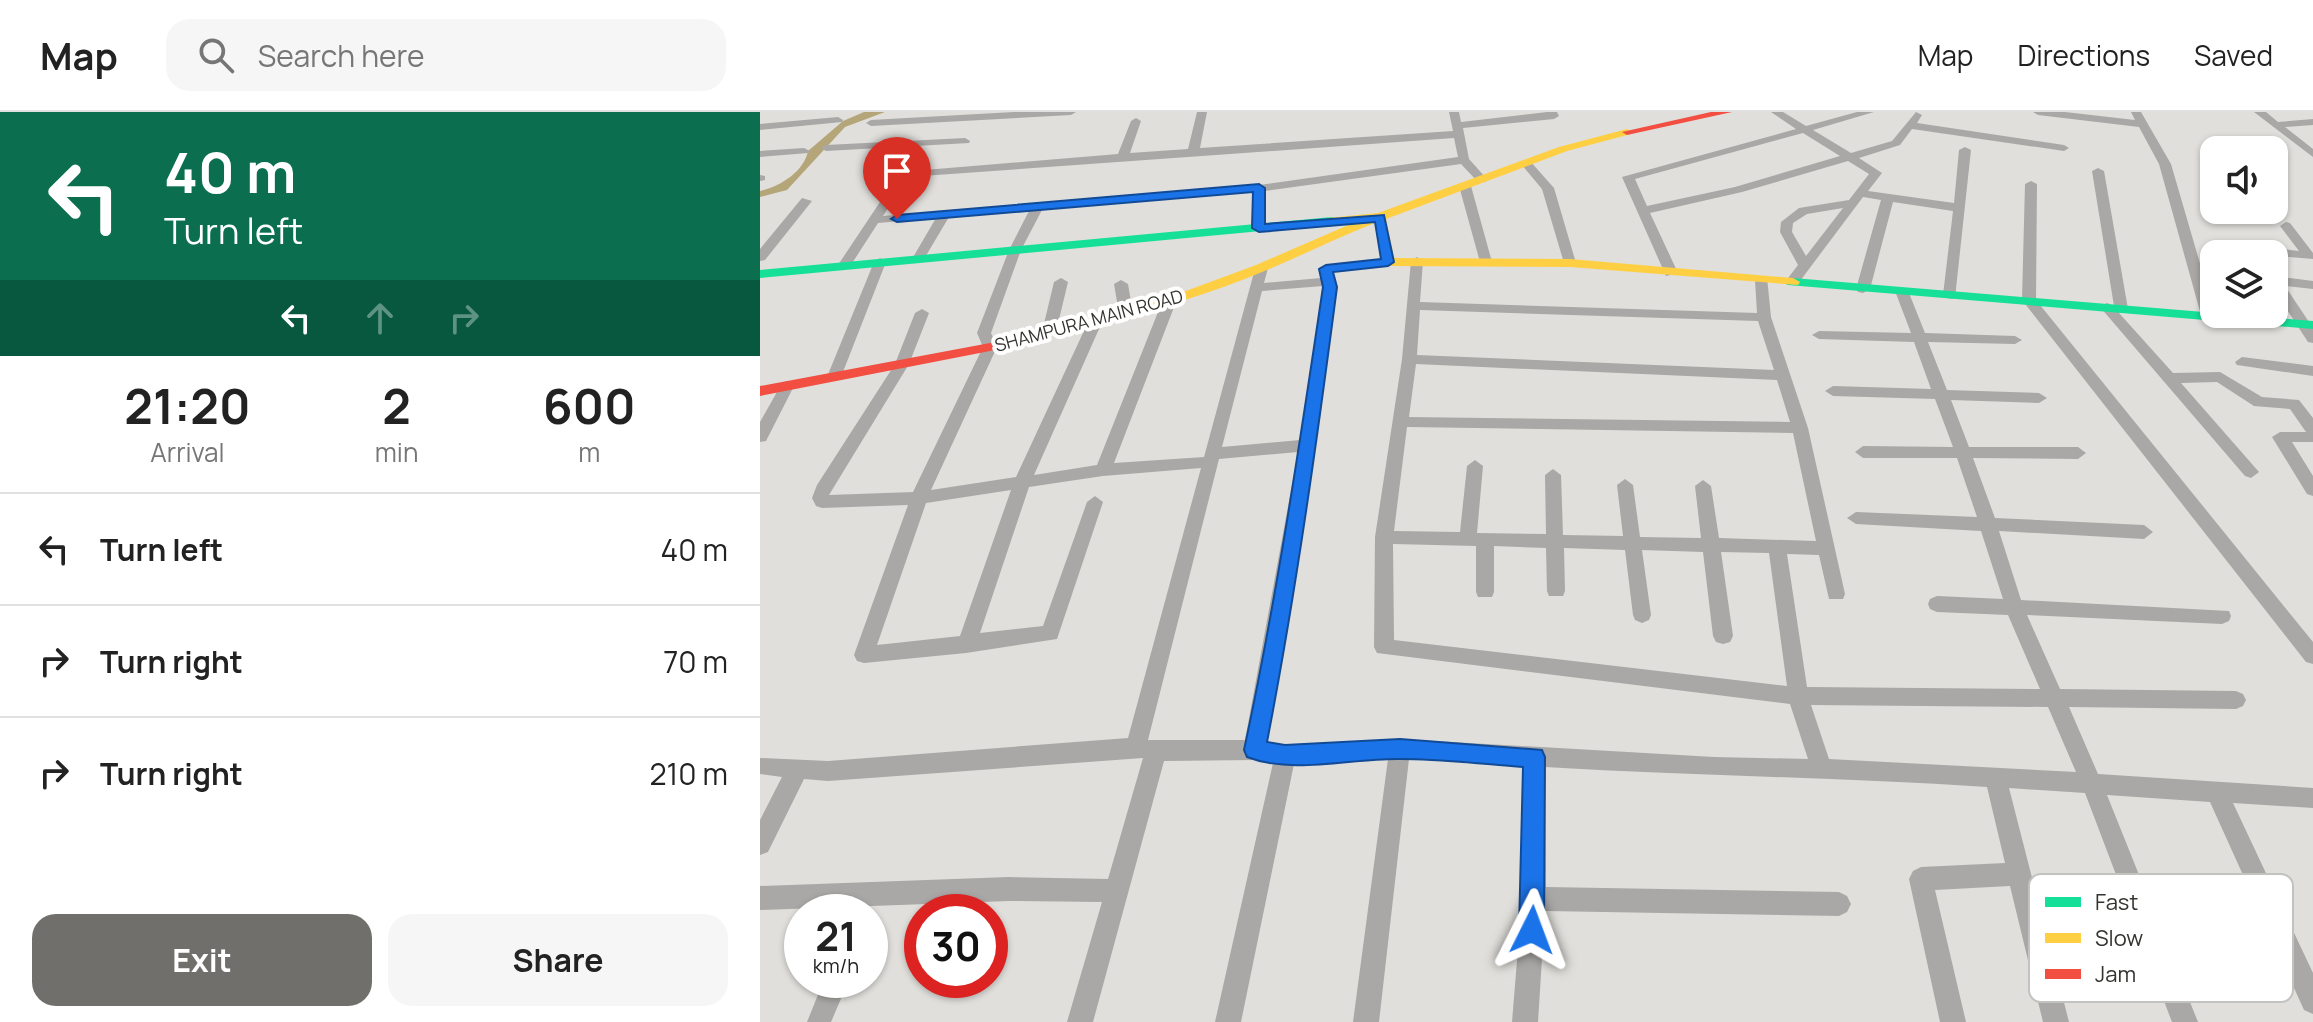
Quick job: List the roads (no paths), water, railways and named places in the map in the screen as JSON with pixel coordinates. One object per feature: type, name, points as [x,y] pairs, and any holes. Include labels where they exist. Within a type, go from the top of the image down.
[{"type":"street","points":[[871,123],[1071,112]]},
{"type":"street","points":[[1193,153],[1202,112]]},
{"type":"street","points":[[1454,112],[1464,160],[1474,183],[1486,262]]},
{"type":"street","points":[[826,148],[957,156],[1122,159],[1460,130],[1554,116],[1552,112]]},
{"type":"street","name":"SHAMPURA MAIN ROAD","points":[[760,391],[990,347],[1169,302],[1261,268],[1380,217],[1563,149],[1644,127],[1727,112]]},
{"type":"street","points":[[1776,112],[1876,173],[1792,282]]},
{"type":"street","points":[[1671,273],[1628,177],[1869,112]]},
{"type":"street","points":[[2038,112],[2140,118],[2165,164],[2200,287]]},
{"type":"street","points":[[2259,112],[2313,154]]},
{"type":"street","points":[[844,265],[904,174],[957,156],[979,115]]},
{"type":"street","points":[[760,127],[838,120]]},
{"type":"street","points":[[1642,211],[1738,190],[1896,143],[1914,120],[2064,148]]},
{"type":"street","points":[[1122,159],[1136,121]]},
{"type":"street","points":[[2275,125],[2313,122]]},
{"type":"street","points":[[1950,295],[1965,150]]},
{"type":"street","points":[[760,154],[804,151]]},
{"type":"street","points":[[874,220],[1259,188],[1464,160]]},
{"type":"street","points":[[1526,163],[1548,188],[1570,263]]},
{"type":"street","points":[[2098,171],[2114,308],[2251,472]]},
{"type":"street","points":[[2031,184],[2029,300],[2313,656]]},
{"type":"street","points":[[1259,188],[1259,228]]},
{"type":"street","points":[[1804,264],[1786,232],[1787,222],[1803,211],[1854,198],[1888,197],[1960,208]]},
{"type":"street","points":[[1863,289],[1888,197]]},
{"type":"street","points":[[760,257],[806,201]]},
{"type":"street","points":[[1037,207],[1015,250],[984,333],[990,347],[919,498],[864,655],[1050,633],[1095,502]]},
{"type":"street","points":[[918,259],[944,216]]},
{"type":"street","points":[[760,274],[1380,217],[1388,262]]},
{"type":"street","points":[[2286,226],[2312,258]]},
{"type":"street","points":[[2288,255],[2312,258]]},
{"type":"street","points":[[1254,750],[1275,649],[1308,445],[1329,281],[1326,269],[1417,261],[1570,263],[2200,314]]},
{"type":"street","points":[[1417,261],[1409,359],[1384,537],[1384,647],[1798,696],[2236,700]]},
{"type":"street","points":[[834,377],[880,262]]},
{"type":"street","points":[[1080,1022],[1117,891],[1210,458],[1261,268]]},
{"type":"street","points":[[1762,280],[1764,317],[1800,428],[1836,594]]},
{"type":"street","points":[[1256,288],[1329,281]]},
{"type":"street","points":[[1049,332],[1061,282]]},
{"type":"street","points":[[2288,282],[2313,285]]},
{"type":"street","points":[[1121,284],[1126,313]]},
{"type":"street","points":[[1902,291],[1962,451],[2015,609],[2092,784],[2127,874]]},
{"type":"street","points":[[2288,300],[2309,329]]},
{"type":"street","points":[[1103,470],[1169,302]]},
{"type":"street","points":[[1413,306],[1764,317]]},
{"type":"street","points":[[922,313],[902,364],[820,498],[822,502],[919,498],[1021,485],[1103,470],[1308,445]]},
{"type":"street","points":[[966,645],[1021,485],[1096,320]]},
{"type":"street","points":[[2288,326],[2309,329]]},
{"type":"street","points":[[1819,335],[2015,340]]},
{"type":"street","points":[[1409,359],[1781,375]]},
{"type":"street","points":[[2242,362],[2313,371]]},
{"type":"street","points":[[2171,378],[2220,377],[2259,402],[2294,404],[2313,429]]},
{"type":"street","points":[[760,437],[787,386]]},
{"type":"street","points":[[1833,391],[2039,398]]},
{"type":"street","points":[[1400,422],[1800,428]]},
{"type":"street","points":[[2313,437],[2280,437],[2313,490]]},
{"type":"street","points":[[1863,452],[2078,453]]},
{"type":"street","points":[[1475,466],[1476,539],[1485,592]]},
{"type":"street","points":[[1553,475],[1556,591]]},
{"type":"street","points":[[1625,485],[1642,615]]},
{"type":"street","points":[[1703,486],[1723,636]]},
{"type":"street","points":[[1856,518],[2144,532]]},
{"type":"street","points":[[1384,537],[1828,548]]},
{"type":"street","points":[[1777,549],[1798,696],[1822,769]]},
{"type":"street","points":[[1937,604],[2222,616]]},
{"type":"street","points":[[765,766],[828,771],[1146,749],[1254,750],[1285,755],[1400,749],[1995,777],[2313,798]]},
{"type":"street","points":[[1366,1022],[1400,749]]},
{"type":"street","points":[[1228,1022],[1285,755]]},
{"type":"street","points":[[1525,1022],[1534,899],[1534,757]]},
{"type":"street","points":[[760,844],[798,768]]},
{"type":"street","points":[[1995,777],[2029,911]]},
{"type":"street","points":[[2216,791],[2254,874]]},
{"type":"street","points":[[1953,1022],[1921,879],[2020,874]]},
{"type":"street","points":[[888,901],[1009,889],[1117,891]]},
{"type":"street","points":[[760,898],[784,899]]},
{"type":"street","points":[[1534,899],[1839,904]]},
{"type":"street","points":[[2293,958],[2313,1001]]},
{"type":"street","points":[[819,1020],[829,998]]},
{"type":"street","points":[[2051,1002],[2056,1022]]},
{"type":"street","points":[[2177,1002],[2185,1022]]}]
